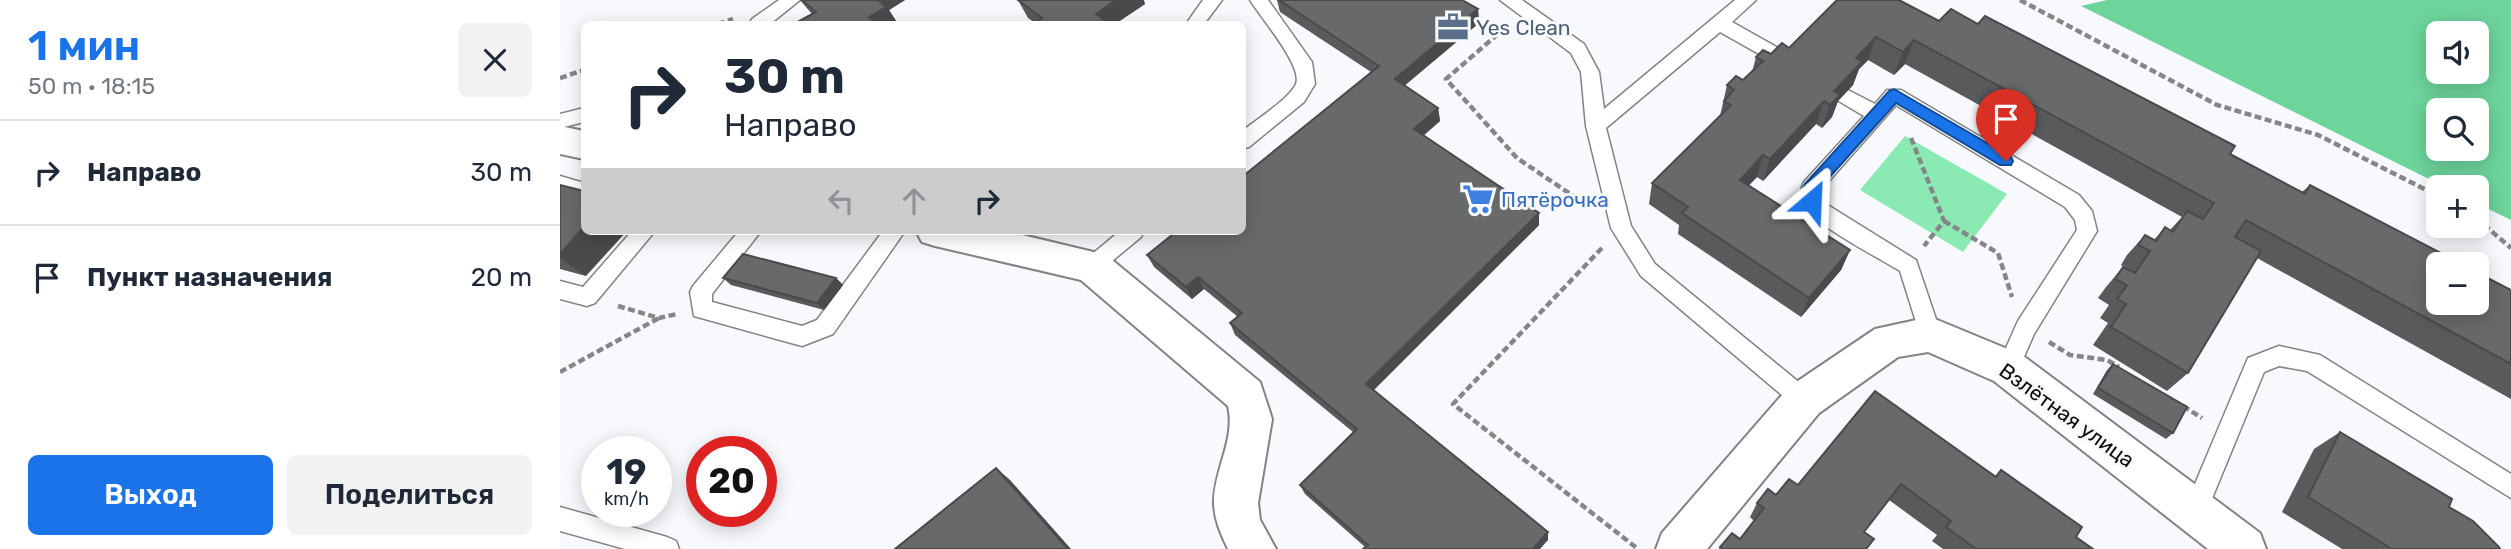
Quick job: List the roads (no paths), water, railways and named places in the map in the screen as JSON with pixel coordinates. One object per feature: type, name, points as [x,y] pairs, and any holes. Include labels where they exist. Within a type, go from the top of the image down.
[{"type":"street","points":[[560,140],[581,144]]},
{"type":"street","points":[[954,235],[1092,266],[1245,395],[1252,419],[1234,502],[1240,533],[1254,549]]},
{"type":"street","points":[[1678,549],[1804,400],[1889,341],[1930,334]]},
{"type":"street","name":"Взлётная улица","points":[[1930,334],[2008,368],[2244,549]]},
{"type":"lane","points":[[762,21],[791,0]]},
{"type":"lane","points":[[1197,21],[1213,0]]},
{"type":"lane","points":[[1246,139],[1297,97],[1306,84],[1305,67],[1259,0]]},
{"type":"lane","points":[[1596,126],[1747,0]]},
{"type":"lane","points":[[1517,6],[1578,49],[1590,72],[1596,126],[1621,228],[1648,270],[1804,400]]},
{"type":"lane","points":[[1719,23],[1790,63]]},
{"type":"lane","points":[[1844,94],[1877,114]]},
{"type":"lane","points":[[1930,334],[1909,266],[1819,210],[1812,201],[1811,188],[1894,95],[2073,201],[2085,217],[2087,231],[2026,328],[2008,368]]},
{"type":"lane","points":[[560,121],[581,116]]},
{"type":"lane","points":[[560,184],[581,190]]},
{"type":"lane","points":[[560,290],[587,297],[641,235]]},
{"type":"lane","points":[[748,235],[701,292],[702,309],[802,336],[825,327],[892,235]]},
{"type":"lane","points":[[1092,266],[1129,235]]},
{"type":"lane","points":[[2196,510],[2256,365],[2278,356],[2312,362],[2511,487]]},
{"type":"lane","points":[[560,519],[667,549]]},
{"type":"place","name":"Yes Clean","points":[[1453,27]]},
{"type":"place","name":"Пятёрочка","points":[[1478,199]]}]
